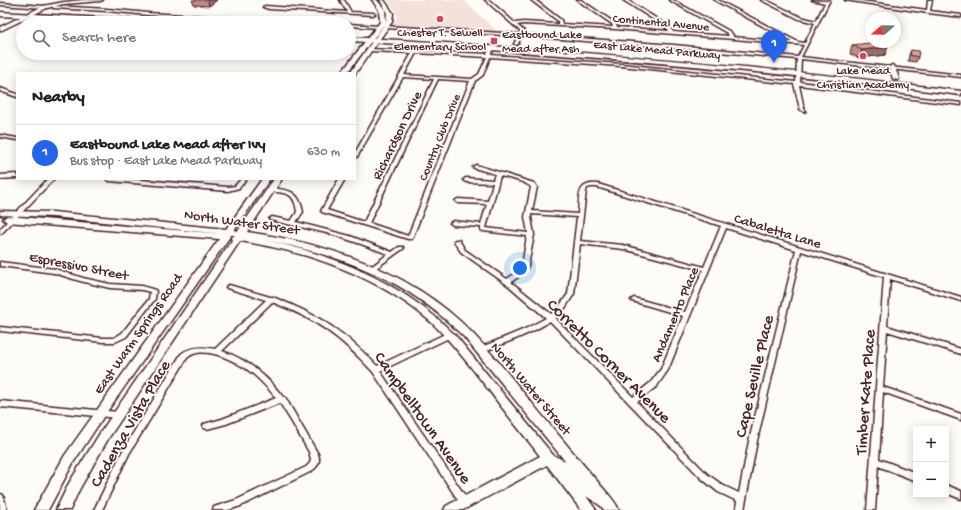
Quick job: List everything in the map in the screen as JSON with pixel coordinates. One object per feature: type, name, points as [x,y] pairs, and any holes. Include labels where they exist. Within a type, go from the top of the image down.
[{"type":"main road","points":[[29,16],[45,7],[72,2],[101,0]]},
{"type":"main road","points":[[354,72],[370,50],[379,27],[383,22],[383,14],[374,0]]},
{"type":"main road","points":[[356,59],[389,22],[390,13],[382,0]]},
{"type":"main road","points":[[34,16],[54,7],[72,2]]},
{"type":"main road","points":[[0,14],[16,16]]},
{"type":"main road","points":[[0,19],[16,20]]},
{"type":"main road","points":[[0,29],[16,21]]},
{"type":"main road","points":[[0,34],[16,24]]},
{"type":"main road","name":"East Lake Mead Parkway","points":[[356,35],[492,48],[799,70],[961,87]]},
{"type":"main road","name":"East Lake Mead Parkway","points":[[356,39],[374,38],[516,44],[705,58],[961,93]]},
{"type":"main road","points":[[573,61],[575,53],[580,50],[631,54],[654,54]]},
{"type":"main road","points":[[659,69],[660,59],[663,57],[687,59],[705,58]]},
{"type":"main road","points":[[345,72],[355,60]]},
{"type":"main road","points":[[892,68],[896,79]]},
{"type":"main road","name":"East Warm Springs Road","points":[[41,510],[69,459],[100,413],[265,180]]},
{"type":"main road","points":[[63,510],[89,460],[118,414],[277,180]]},
{"type":"main road","name":"North Water Street","points":[[0,213],[16,216],[274,238],[307,245],[347,257],[373,268],[400,282],[431,303],[454,322],[481,350],[610,508]]},
{"type":"main road","name":"North Water Street","points":[[0,219],[16,216]]},
{"type":"main road","name":"North Water Street","points":[[240,236],[315,256],[355,271],[404,298],[433,320],[449,335],[470,360],[589,510]]},
{"type":"main road","points":[[451,510],[548,458],[568,468],[592,496],[610,508]]},
{"type":"street","points":[[20,5],[31,0]]},
{"type":"street","points":[[342,0],[350,13]]},
{"type":"street","points":[[487,0],[522,31],[516,44]]},
{"type":"street","points":[[533,0],[560,21],[560,25]]},
{"type":"street","points":[[579,0],[614,24],[615,28]]},
{"type":"street","points":[[625,0],[669,28],[671,32]]},
{"type":"street","points":[[671,0],[728,32],[731,35],[731,38]]},
{"type":"street","points":[[716,0],[798,44]]},
{"type":"street","points":[[763,0],[800,18],[817,22]]},
{"type":"street","points":[[804,111],[796,85],[798,83],[799,58],[827,1],[814,0]]},
{"type":"street","points":[[847,0],[878,2],[928,12],[961,16]]},
{"type":"street","points":[[928,12],[930,0]]},
{"type":"street","points":[[0,4],[45,7]]},
{"type":"street","points":[[54,7],[179,16]]},
{"type":"street","points":[[265,7],[373,14]]},
{"type":"street","name":"Continental Avenue","points":[[515,24],[524,23],[615,28],[806,44]]},
{"type":"street","points":[[356,25],[379,27]]},
{"type":"street","points":[[386,27],[647,44],[799,58],[961,76]]},
{"type":"street","name":"Country Club Drive","points":[[366,224],[410,238],[472,80],[481,75],[492,48]]},
{"type":"street","points":[[370,50],[573,61],[798,83],[961,104]]},
{"type":"street","points":[[356,155],[415,52]]},
{"type":"street","points":[[402,76],[472,80]]},
{"type":"street","name":"Richardson Drive","points":[[366,224],[437,78]]},
{"type":"street","points":[[0,89],[16,96]]},
{"type":"street","points":[[0,136],[16,139]]},
{"type":"street","points":[[476,166],[532,184],[534,187],[528,218],[532,228],[524,270],[507,282]]},
{"type":"street","points":[[498,173],[483,229],[487,231],[531,235]]},
{"type":"street","points":[[0,178],[16,176]]},
{"type":"street","points":[[0,232],[50,180]]},
{"type":"street","points":[[121,180],[233,189],[240,185],[243,180]]},
{"type":"street","points":[[341,180],[324,211],[366,224]]},
{"type":"street","points":[[466,180],[495,182]]},
{"type":"street","name":"Cabaletta Lane","points":[[580,216],[583,191],[585,187],[598,186],[961,299]]},
{"type":"street","points":[[271,190],[290,192],[295,196],[300,212],[294,223]]},
{"type":"street","points":[[458,201],[489,203]]},
{"type":"street","points":[[481,350],[551,318],[563,307],[571,294],[580,216],[529,212]]},
{"type":"street","points":[[272,219],[343,235],[393,254]]},
{"type":"street","points":[[453,223],[483,226]]},
{"type":"street","name":"Andamento Place","points":[[632,402],[651,387],[660,377],[724,226]]},
{"type":"street","name":"Corretto Corner Avenue","points":[[457,241],[463,251],[507,282],[551,318],[704,476],[721,489],[742,499]]},
{"type":"street","points":[[577,242],[623,247],[706,269]]},
{"type":"street","points":[[373,268],[401,248]]},
{"type":"street","name":"Cape Seville Place","points":[[740,510],[753,441],[799,249]]},
{"type":"street","name":"Espressivo Street","points":[[0,264],[55,272],[110,286],[142,288],[153,291],[152,298],[124,335],[115,340],[0,329]]},
{"type":"street","name":"Timber Kate Place","points":[[871,510],[887,276]]},
{"type":"street","name":"Campbelltown Avenue","points":[[229,287],[272,298],[288,304],[322,322],[351,344],[376,370],[465,502]]},
{"type":"street","points":[[217,510],[239,506],[307,470],[313,465],[315,459],[313,452],[293,414],[282,399],[254,371],[232,358],[216,352],[272,298]]},
{"type":"street","points":[[634,300],[687,315]]},
{"type":"street","points":[[883,327],[961,352]]},
{"type":"street","points":[[376,370],[449,335]]},
{"type":"street","name":"Cadenza Vista Place","points":[[98,510],[126,452],[184,356],[189,352],[199,350],[216,352]]},
{"type":"street","points":[[879,388],[961,417]]},
{"type":"street","points":[[207,426],[223,422],[282,399]]},
{"type":"street","points":[[0,404],[118,414]]},
{"type":"street","points":[[874,461],[913,476]]},
{"type":"street","points":[[949,490],[961,495]]},
{"type":"street","points":[[1,498],[3,510]]},
{"type":"shaded area","name":"Chester T. Sewell Elementary School","points":[[387,0],[463,0],[496,30],[517,32],[514,36],[389,28],[395,22],[397,16],[395,10]]},
{"type":"building","points":[[865,44],[865,48],[879,48],[862,50],[852,45]]},
{"type":"building","points":[[911,50],[919,51],[918,57],[910,55]]},
{"type":"place","name":"Chester T. Sewell Elementary School","points":[[440,19]]},
{"type":"place","name":"Eastbound Lake Mead after Ash","points":[[494,41]]},
{"type":"place","name":"Lake Mead Christian Academy","points":[[863,56]]},
{"type":"place","name":"Eastbound Lake Mead after Ivy","points":[[774,63]]}]
